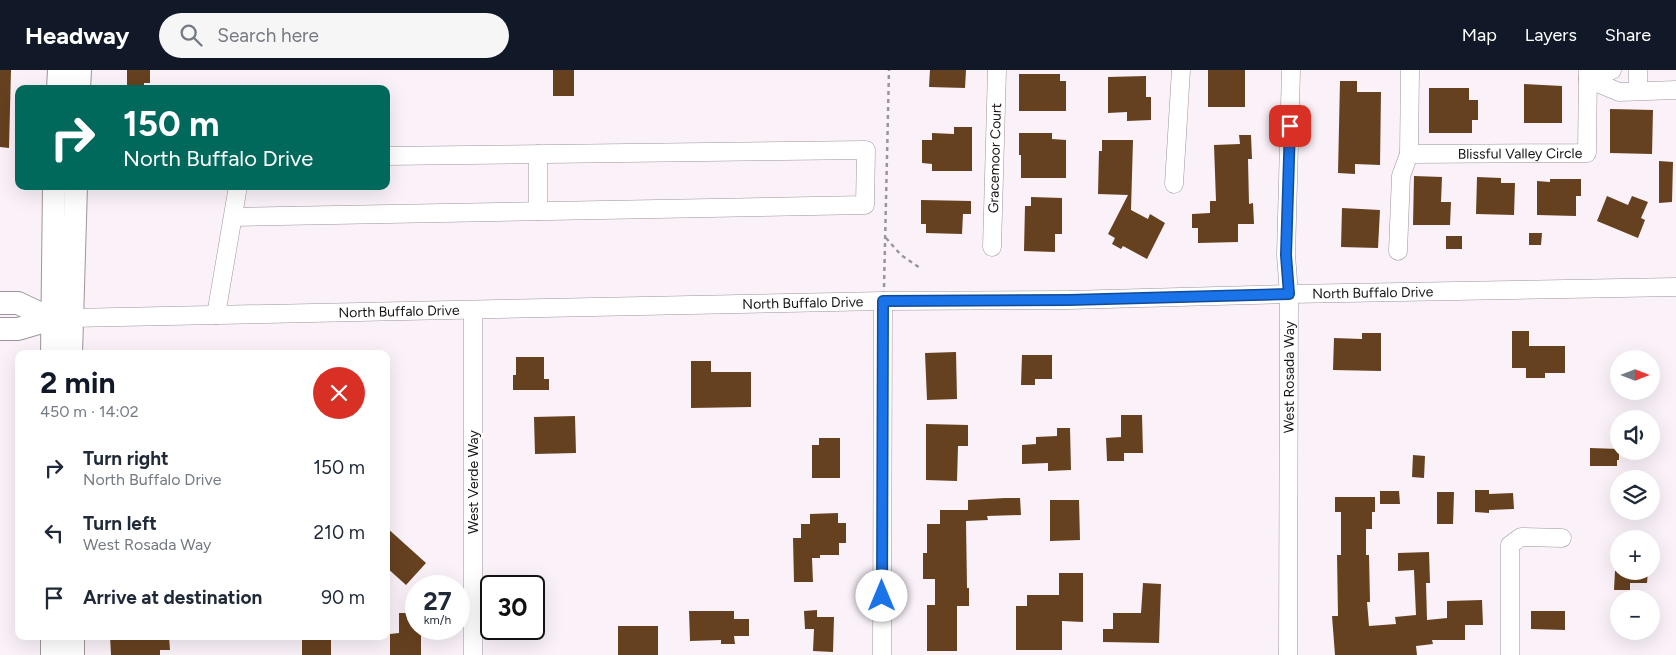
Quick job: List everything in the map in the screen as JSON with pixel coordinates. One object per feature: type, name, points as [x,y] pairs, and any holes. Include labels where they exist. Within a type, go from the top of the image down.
[{"type":"main road","points":[[58,85],[59,70]]},
{"type":"main road","points":[[79,85],[80,70]]},
{"type":"main road","points":[[54,190],[62,319],[70,350]]},
{"type":"main road","points":[[53,350],[62,319],[76,190]]},
{"type":"main road","name":"North Buffalo Drive","points":[[0,303],[18,303],[62,319]]},
{"type":"main road","name":"North Buffalo Drive","points":[[0,329],[18,329],[62,319]]},
{"type":"main road","points":[[52,640],[52,655]]},
{"type":"main road","points":[[73,640],[73,655]]},
{"type":"street","name":"Gracemoor Court","points":[[992,247],[997,70]]},
{"type":"street","points":[[1174,184],[1181,70]]},
{"type":"street","name":"West Rosada Way","points":[[1288,655],[1289,294],[1286,255],[1291,70]]},
{"type":"street","points":[[1398,251],[1401,176],[1409,154],[1410,70]]},
{"type":"street","points":[[1588,75],[1612,70]]},
{"type":"street","points":[[1638,70],[1638,90]]},
{"type":"street","points":[[1588,75],[1619,92],[1676,90]]},
{"type":"street","name":"Blissful Valley Circle","points":[[1409,154],[1587,153],[1588,75]]},
{"type":"street","points":[[234,217],[865,204],[866,150],[390,156]]},
{"type":"street","points":[[538,154],[538,211]]},
{"type":"street","points":[[216,314],[237,190]]},
{"type":"street","name":"North Buffalo Drive","points":[[62,319],[216,314],[883,301],[1069,300],[1676,287]]},
{"type":"street","points":[[882,655],[883,301]]},
{"type":"street","name":"West Verde Way","points":[[473,310],[473,655]]},
{"type":"street","points":[[1510,655],[1510,545],[1522,537],[1562,538]]},
{"type":"path","points":[[883,301],[889,70]]},
{"type":"path","points":[[885,237],[901,255],[920,268]]},
{"type":"building","points":[[0,70],[11,70],[9,148],[0,147]]},
{"type":"building","points":[[127,70],[150,70],[150,83],[127,85]]},
{"type":"building","points":[[553,70],[574,70],[574,96],[553,96]]},
{"type":"building","points":[[930,70],[966,70],[965,88],[929,87]]},
{"type":"building","points":[[1208,70],[1245,70],[1245,107],[1208,107]]},
{"type":"building","points":[[1019,74],[1060,74],[1060,81],[1066,81],[1066,111],[1019,111]]},
{"type":"building","points":[[1146,76],[1146,97],[1151,97],[1151,120],[1127,121],[1127,112],[1108,113],[1108,77]]},
{"type":"building","points":[[1340,81],[1357,81],[1357,92],[1381,92],[1380,165],[1355,164],[1355,174],[1338,173]]},
{"type":"building","points":[[1524,84],[1562,86],[1562,123],[1524,123]]},
{"type":"building","points":[[1429,88],[1469,88],[1469,100],[1478,100],[1478,120],[1472,120],[1472,133],[1429,133]]},
{"type":"building","points":[[1610,109],[1653,110],[1652,154],[1610,153]]},
{"type":"building","points":[[954,127],[972,127],[972,171],[932,171],[932,164],[922,163],[922,140],[932,140],[932,133],[954,134]]},
{"type":"building","points":[[1019,133],[1052,133],[1052,139],[1066,140],[1066,178],[1021,178]]},
{"type":"building","points":[[1239,135],[1251,135],[1252,159],[1248,159],[1249,204],[1253,203],[1254,224],[1238,224],[1238,242],[1198,243],[1198,228],[1192,228],[1192,214],[1210,213],[1210,201],[1216,201],[1214,145],[1240,144]]},
{"type":"building","points":[[1102,140],[1133,140],[1131,210],[1148,219],[1150,214],[1165,223],[1147,259],[1123,246],[1121,249],[1112,244],[1115,238],[1108,234],[1128,195],[1098,194],[1099,151],[1102,151]]},
{"type":"building","points":[[1659,161],[1673,162],[1672,202],[1659,203]]},
{"type":"building","points":[[1414,176],[1442,177],[1441,202],[1451,202],[1450,225],[1413,225]]},
{"type":"building","points":[[1477,177],[1501,178],[1501,183],[1515,183],[1514,215],[1476,214]]},
{"type":"building","points":[[1550,179],[1581,179],[1581,196],[1576,196],[1576,216],[1537,215],[1537,181],[1550,182]]},
{"type":"building","points":[[1607,196],[1628,205],[1632,196],[1648,202],[1641,218],[1645,220],[1638,238],[1597,221]]},
{"type":"building","points":[[1031,197],[1062,198],[1062,234],[1055,234],[1055,252],[1024,251],[1025,206],[1031,206]]},
{"type":"building","points":[[921,200],[971,201],[971,214],[963,214],[962,234],[926,233],[926,224],[921,224]]},
{"type":"building","points":[[1342,208],[1380,210],[1378,248],[1341,247]]},
{"type":"building","points":[[1529,233],[1542,233],[1541,245],[1529,245]]},
{"type":"building","points":[[1446,236],[1462,236],[1462,249],[1446,249]]},
{"type":"building","points":[[1512,331],[1529,331],[1529,346],[1565,346],[1565,373],[1545,373],[1545,378],[1526,378],[1526,368],[1512,368]]},
{"type":"building","points":[[1362,333],[1381,333],[1381,371],[1333,370],[1334,338],[1362,339]]},
{"type":"building","points":[[956,352],[957,399],[927,400],[925,353]]},
{"type":"building","points":[[1022,355],[1052,355],[1052,379],[1035,379],[1035,385],[1021,385]]},
{"type":"building","points":[[516,357],[544,357],[544,379],[549,379],[549,390],[513,390],[513,375],[516,375]]},
{"type":"building","points":[[691,361],[711,361],[711,372],[751,372],[751,407],[691,408]]},
{"type":"building","points":[[1121,415],[1142,415],[1143,453],[1124,453],[1124,461],[1107,461],[1106,438],[1121,437]]},
{"type":"building","points":[[575,416],[576,453],[535,454],[534,417]]},
{"type":"building","points":[[926,424],[968,425],[968,446],[958,446],[957,481],[926,480]]},
{"type":"building","points":[[1057,428],[1070,428],[1071,470],[1048,471],[1048,463],[1022,464],[1022,445],[1036,444],[1036,437],[1057,436]]},
{"type":"building","points":[[819,438],[840,438],[840,478],[812,478],[812,445],[819,445]]},
{"type":"building","points":[[1590,448],[1610,449],[1610,460],[1617,460],[1617,466],[1590,466]]},
{"type":"building","points":[[1413,455],[1425,456],[1424,478],[1412,477]]},
{"type":"building","points":[[1475,490],[1489,490],[1489,494],[1513,493],[1514,509],[1489,510],[1489,513],[1475,512]]},
{"type":"building","points":[[1380,491],[1399,491],[1400,504],[1380,504]]},
{"type":"building","points":[[1437,492],[1454,492],[1453,524],[1437,524]]},
{"type":"building","points":[[1335,497],[1375,497],[1375,512],[1372,512],[1372,529],[1366,529],[1366,555],[1369,555],[1370,602],[1367,602],[1369,626],[1396,624],[1395,617],[1416,615],[1414,570],[1398,571],[1398,553],[1429,552],[1430,583],[1426,583],[1427,620],[1447,618],[1447,601],[1482,600],[1483,625],[1465,625],[1465,640],[1432,640],[1433,644],[1416,646],[1417,655],[1335,655],[1332,616],[1338,616],[1337,555],[1341,555],[1341,512],[1335,512]]},
{"type":"building","points":[[1020,498],[1021,515],[987,516],[988,520],[966,521],[969,606],[957,606],[957,651],[927,651],[927,605],[935,605],[935,579],[923,579],[923,553],[927,553],[927,524],[940,524],[940,510],[968,510],[968,500]]},
{"type":"building","points":[[1050,500],[1079,500],[1080,540],[1050,541]]},
{"type":"building","points":[[838,513],[838,523],[846,523],[846,543],[839,543],[839,555],[820,555],[820,558],[812,558],[813,582],[794,582],[793,538],[801,538],[801,524],[810,524],[810,514]]},
{"type":"building","points":[[390,531],[426,563],[415,575],[405,575],[405,584],[390,571]]},
{"type":"building","points":[[1059,573],[1083,573],[1083,622],[1062,621],[1062,650],[1016,650],[1016,606],[1027,606],[1027,595],[1059,595]]},
{"type":"building","points":[[1615,580],[1647,580],[1647,583],[1630,583],[1630,590],[1614,590]]},
{"type":"building","points":[[1143,583],[1161,584],[1159,643],[1103,642],[1103,629],[1113,629],[1113,613],[1141,613]]},
{"type":"building","points":[[817,610],[817,617],[834,617],[833,652],[813,651],[814,629],[805,629],[804,611]]},
{"type":"building","points":[[689,611],[734,611],[734,619],[749,619],[749,636],[734,636],[735,644],[721,644],[721,640],[690,641]]},
{"type":"building","points":[[1531,611],[1565,611],[1565,630],[1531,629]]},
{"type":"building","points":[[399,613],[405,613],[405,640],[421,640],[421,655],[390,655],[390,634],[399,633]]},
{"type":"building","points":[[618,626],[658,626],[658,655],[618,655]]},
{"type":"building","points":[[110,640],[169,640],[170,650],[160,650],[160,655],[111,655]]},
{"type":"building","points":[[302,640],[331,640],[331,655],[302,655]]},
{"type":"route","points":[[882,596],[883,301],[1069,300],[1289,294],[1286,255],[1290,126]]}]
